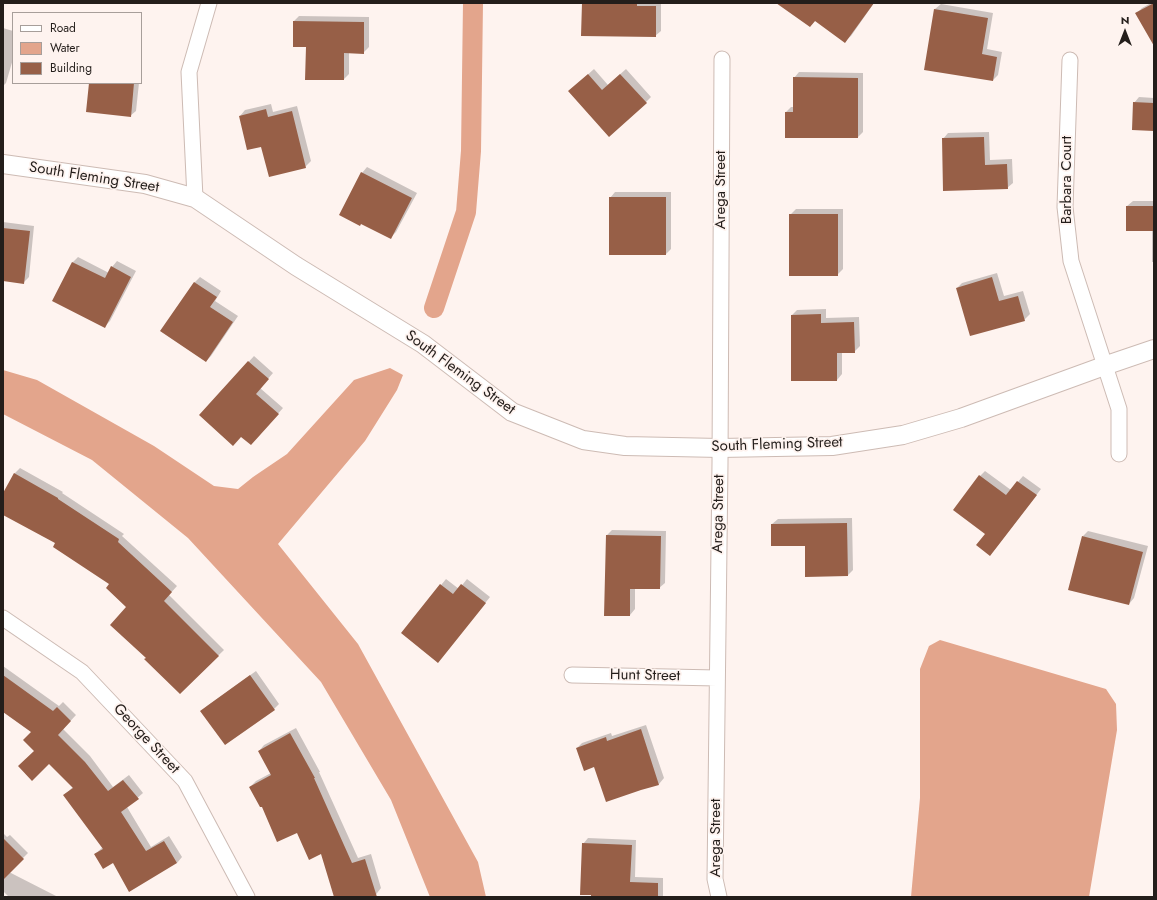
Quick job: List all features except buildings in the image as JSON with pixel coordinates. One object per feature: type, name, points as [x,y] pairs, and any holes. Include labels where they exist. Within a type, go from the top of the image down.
[{"type":"street","points":[[195,198],[189,72],[209,3]]},
{"type":"street","name":"Arega Street","points":[[719,897],[715,879],[720,448],[722,59]]},
{"type":"street","name":"Barbara Court","points":[[1070,60],[1065,207],[1071,261],[1118,409],[1118,454]]},
{"type":"street","name":"South Fleming Street","points":[[3,164],[145,184],[195,198],[296,266],[423,344],[512,412],[583,440],[625,446],[720,448],[832,446],[904,435],[961,418],[1154,349]]},
{"type":"street","name":"George Street","points":[[3,618],[82,672],[185,781],[247,897]]},
{"type":"street","name":"Hunt Street","points":[[572,675],[717,678]]},
{"type":"water","points":[[390,368],[403,375],[397,390],[365,441],[278,544],[358,644],[478,862],[486,897],[430,897],[391,800],[321,682],[188,538],[92,460],[3,414],[3,370],[37,380],[154,446],[214,486],[238,489],[287,454],[354,380]]},
{"type":"water","points":[[940,640],[1106,689],[1116,704],[1117,730],[1089,897],[911,897],[920,798],[920,669],[929,646]]},
{"type":"waterway","points":[[434,308],[466,212],[471,151],[473,3]]}]
